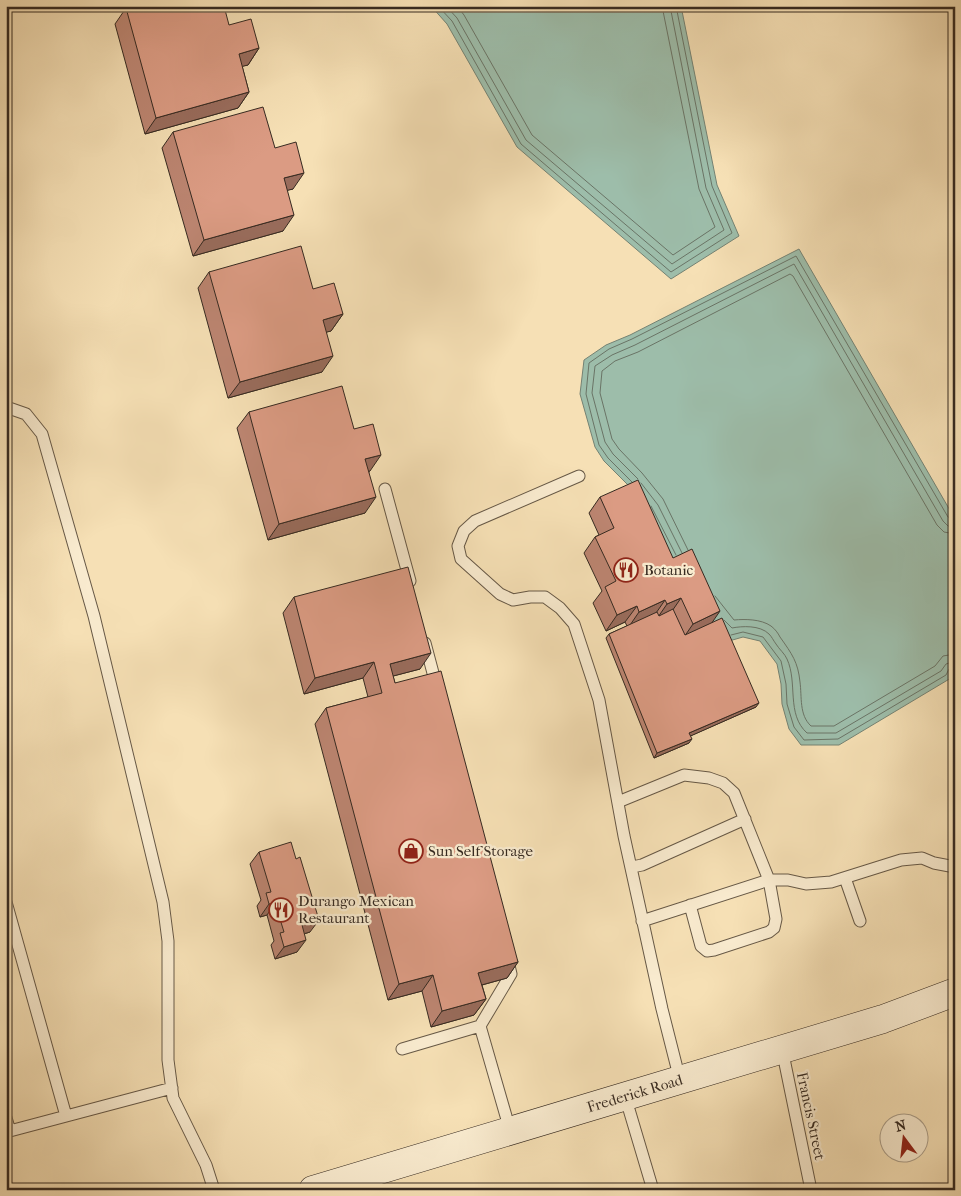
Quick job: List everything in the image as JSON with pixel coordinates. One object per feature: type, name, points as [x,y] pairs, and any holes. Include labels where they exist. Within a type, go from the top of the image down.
[{"type":"main road","name":"Frederick Road","points":[[313,1190],[883,1019],[955,992]]},
{"type":"lane","points":[[6,407],[26,414],[42,434],[94,616],[163,902],[168,941],[168,1060],[173,1098],[206,1165],[214,1190]]},
{"type":"lane","points":[[579,476],[474,521],[464,532],[458,546],[461,559],[500,594],[513,600],[546,597],[560,608],[574,624],[599,700],[642,921],[680,1080]]},
{"type":"lane","points":[[386,489],[413,593]]},
{"type":"lane","points":[[422,631],[440,698]]},
{"type":"lane","points":[[618,802],[684,775],[723,783],[734,793],[769,880],[776,919],[774,928],[769,932],[707,951],[702,946],[690,905]]},
{"type":"lane","points":[[632,866],[642,865],[745,819]]},
{"type":"lane","points":[[642,921],[769,880],[788,880],[806,884],[831,882],[901,860],[922,858],[955,868]]},
{"type":"lane","points":[[845,878],[860,921]]},
{"type":"lane","points":[[6,902],[66,1116]]},
{"type":"lane","points":[[402,1049],[480,1026],[511,974],[504,945]]},
{"type":"lane","points":[[480,1026],[510,1130]]},
{"type":"lane","name":"Francis Street","points":[[782,1049],[811,1190]]},
{"type":"lane","points":[[6,1118],[8,1131],[172,1088]]},
{"type":"lane","points":[[625,1096],[652,1190]]},
{"type":"water","points":[[431,6],[681,6],[717,185],[739,236],[671,279],[517,147],[447,24]]},
{"type":"water","points":[[799,249],[955,519],[955,665],[951,678],[839,745],[801,745],[789,729],[782,704],[777,664],[760,641],[743,637],[729,641],[720,633],[699,606],[628,485],[604,461],[595,447],[580,394],[584,360],[606,345],[630,335]]},
{"type":"building","points":[[133,6],[224,6],[229,25],[251,19],[259,48],[239,54],[249,92],[156,118],[126,8]]},
{"type":"building","points":[[263,107],[275,148],[296,142],[304,173],[284,178],[294,215],[204,240],[173,132]]},
{"type":"building","points":[[301,246],[313,289],[334,283],[343,314],[323,320],[333,356],[240,382],[209,272]]},
{"type":"building","points":[[342,386],[354,429],[373,424],[381,455],[365,459],[376,497],[279,524],[249,412]]},
{"type":"building","name":"Botanic","points":[[638,480],[673,558],[692,549],[720,611],[693,624],[681,598],[667,604],[665,600],[639,612],[637,606],[617,615],[605,587],[616,581],[595,537],[614,528],[600,497]]},
{"type":"building","name":"Sun Self Storage","points":[[408,567],[431,653],[390,664],[395,683],[441,671],[518,962],[478,973],[486,999],[442,1011],[433,975],[399,984],[326,708],[382,693],[374,662],[315,678],[294,597]]},
{"type":"building","points":[[673,609],[685,635],[722,618],[759,703],[689,733],[692,739],[657,753],[609,634],[657,612],[659,616]]},
{"type":"building","name":"Durango Mexican Restaurant","points":[[291,842],[296,859],[300,857],[319,920],[302,925],[306,940],[284,947],[280,933],[284,932],[275,903],[269,904],[266,893],[271,892],[259,852]]},
{"type":"place","name":"Botanic","points":[[626,570]]},
{"type":"place","name":"Sun Self Storage","points":[[411,851]]},
{"type":"place","name":"Durango Mexican Restaurant","points":[[281,910]]}]
